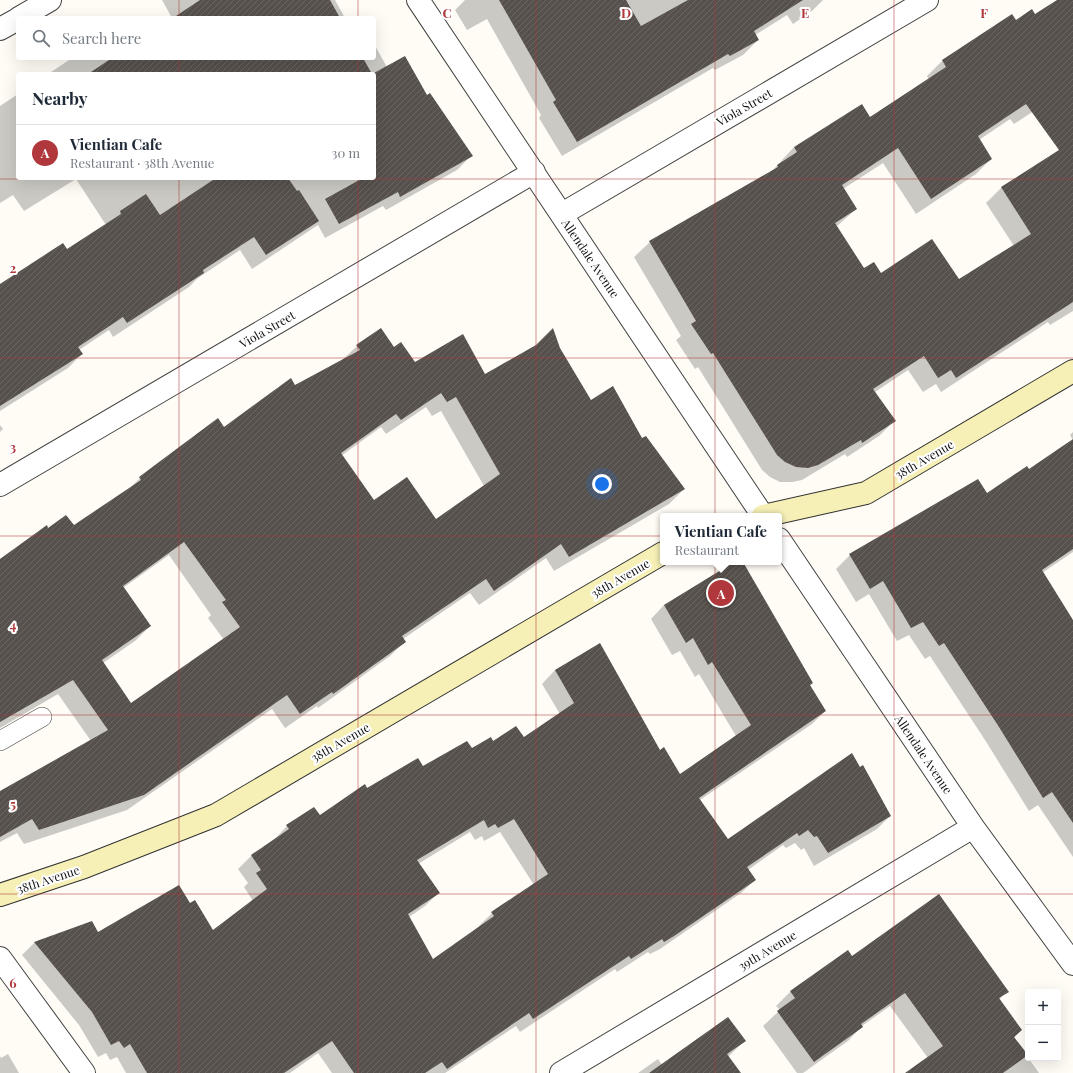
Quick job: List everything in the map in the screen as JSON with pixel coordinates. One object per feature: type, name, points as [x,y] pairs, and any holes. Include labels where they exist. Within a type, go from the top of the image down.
[{"type":"street","points":[[22,16],[50,0]]},
{"type":"street","name":"Allendale Avenue","points":[[418,0],[761,513]]},
{"type":"street","name":"Viola Street","points":[[562,214],[926,0]]},
{"type":"street","points":[[0,29],[16,20]]},
{"type":"street","name":"Viola Street","points":[[0,485],[534,172]]},
{"type":"street","name":"38th Avenue","points":[[776,513],[866,493],[1073,371]]},
{"type":"street","name":"Allendale Avenue","points":[[782,543],[973,827],[1073,964]]},
{"type":"street","name":"38th Avenue","points":[[0,895],[84,867],[216,815],[660,555]]},
{"type":"street","name":"39th Avenue","points":[[562,1073],[973,827]]},
{"type":"street","points":[[0,958],[84,1073]]},
{"type":"lane","points":[[0,741],[42,717]]},
{"type":"building","points":[[200,0],[330,0],[339,16],[176,16]]},
{"type":"building","points":[[499,0],[626,0],[641,26],[688,0],[803,0],[754,31],[759,40],[730,56],[728,54],[577,142],[553,102],[556,100]]},
{"type":"building","points":[[1057,0],[1073,0],[1073,302],[956,378],[951,370],[938,378],[924,356],[873,389],[896,421],[862,443],[861,440],[818,465],[808,468],[796,467],[785,462],[777,455],[713,353],[711,354],[691,324],[696,321],[649,241],[778,167],[777,165],[797,152],[794,147],[862,104],[870,117],[946,67],[942,60],[1012,14],[1016,20],[1032,9],[1035,14]],"holes":[[[1026,104],[1059,150],[1001,187],[1031,234],[959,279],[932,239],[881,273],[874,262],[864,268],[835,223],[857,209],[842,185],[898,148],[931,199],[992,159],[978,136]]]},
{"type":"building","points":[[405,56],[427,95],[430,93],[473,156],[400,197],[398,192],[339,224],[325,199],[359,180],[376,180],[376,72]]},
{"type":"building","points":[[109,60],[364,60],[371,72],[91,72]]},
{"type":"building","points":[[213,180],[289,180],[297,191],[299,190],[319,221],[266,255],[254,237],[203,270],[204,273],[127,323],[123,317],[78,347],[83,354],[0,406],[0,284],[63,243],[67,249],[121,214],[120,211],[146,194],[160,215]]},
{"type":"building","points":[[381,328],[394,347],[401,342],[415,362],[463,334],[485,374],[536,345],[553,328],[560,348],[591,400],[613,386],[642,438],[646,436],[685,489],[569,557],[561,544],[494,591],[486,579],[402,636],[406,642],[333,694],[332,692],[300,714],[287,695],[144,795],[39,830],[32,819],[0,837],[0,791],[108,730],[73,680],[0,722],[0,559],[47,525],[48,528],[66,515],[74,525],[141,480],[139,477],[218,418],[224,427],[291,378],[295,385],[360,350],[356,345]],"holes":[[[441,393],[447,402],[456,397],[500,474],[436,519],[407,477],[374,500],[341,453],[396,414],[401,420]],[[184,542],[226,600],[222,602],[240,627],[131,703],[102,660],[151,626],[123,586]]]},
{"type":"building","points":[[1073,439],[1073,549],[1042,570],[1073,620],[1073,823],[1052,792],[1043,798],[944,643],[939,646],[923,622],[911,628],[883,581],[870,589],[849,554],[978,479],[987,493],[1027,466],[1029,469]]},
{"type":"building","points":[[729,565],[745,565],[813,683],[810,685],[826,711],[699,798],[728,839],[852,753],[860,767],[863,765],[891,816],[828,853],[817,836],[814,837],[808,830],[799,836],[797,833],[747,867],[756,880],[674,936],[664,942],[662,939],[631,959],[629,956],[533,1019],[529,1013],[447,1069],[442,1062],[425,1073],[354,1073],[332,1041],[284,1073],[147,1073],[130,1044],[124,1048],[119,1041],[111,1045],[92,1012],[34,942],[92,921],[98,932],[179,885],[190,903],[195,900],[213,930],[267,889],[256,873],[261,870],[251,855],[289,829],[286,825],[314,807],[320,815],[365,784],[367,788],[418,758],[423,766],[467,741],[472,748],[491,737],[493,741],[516,726],[524,737],[574,703],[555,670],[600,643],[660,750],[664,747],[680,774],[751,725],[712,662],[708,665],[693,638],[686,643],[664,605]],"holes":[[[514,819],[548,874],[491,912],[494,916],[433,959],[408,914],[440,893],[417,860],[484,820],[488,828],[495,824],[498,828]]]},
{"type":"building","points":[[939,894],[1009,992],[999,998],[1022,1030],[1014,1037],[1025,1051],[1025,1057],[1003,1073],[905,1073],[943,1046],[905,993],[861,1024],[863,1027],[814,1062],[777,1011],[795,998],[790,991],[848,950],[852,956]]},
{"type":"building","points":[[728,1017],[746,1041],[727,1054],[741,1073],[649,1073]]},
{"type":"place","name":"Vientian Cafe","points":[[721,593]]}]
